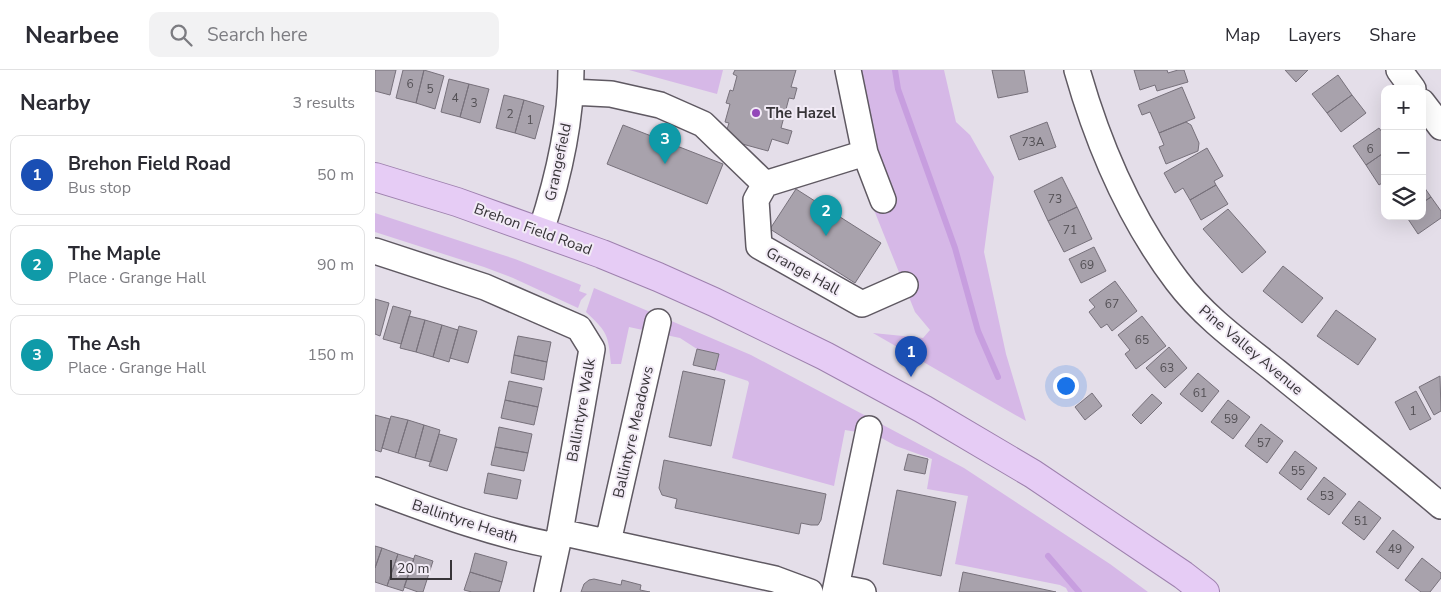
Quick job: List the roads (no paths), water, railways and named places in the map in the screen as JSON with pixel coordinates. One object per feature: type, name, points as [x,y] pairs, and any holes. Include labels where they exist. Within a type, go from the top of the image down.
[{"type":"main road","name":"Brehon Field Road","points":[[375,177],[457,202],[602,254],[658,277],[825,356],[923,409],[1033,474],[1183,574],[1205,592]]},
{"type":"street","points":[[848,70],[865,153],[883,200]]},
{"type":"street","name":"Pine Valley Avenue","points":[[1077,70],[1090,111],[1116,178],[1138,220],[1177,281],[1195,303],[1213,320],[1437,495]]},
{"type":"street","points":[[1399,70],[1410,85]]},
{"type":"street","name":"Grangefield","points":[[541,231],[561,160],[571,81],[611,94],[660,105],[703,124],[765,184]]},
{"type":"street","points":[[1426,107],[1441,127]]},
{"type":"street","points":[[765,184],[865,153]]},
{"type":"street","name":"Grange Hall","points":[[765,184],[756,200],[759,246],[862,304],[905,285]]},
{"type":"street","name":"Ballintyre Walk","points":[[375,251],[485,287],[579,328],[592,349],[547,592]]},
{"type":"street","name":"Ballintyre Meadows","points":[[608,542],[658,322]]},
{"type":"street","points":[[863,592],[836,589],[869,429]]},
{"type":"street","name":"Ballintyre Heath","points":[[375,490],[442,515],[528,540],[558,539]]},
{"type":"street","points":[[558,539],[608,542],[775,579],[810,592]]},
{"type":"waterway","points":[[895,70],[898,89],[955,248],[978,331],[998,377]]},
{"type":"waterway","points":[[1048,556],[1079,592]]},
{"type":"place","name":"The Hazel","points":[[756,113]]},
{"type":"place","name":"The Ash","points":[[665,164]]},
{"type":"place","name":"The Maple","points":[[826,236]]},
{"type":"place","name":"Brehon Field Road","points":[[911,377]]}]
